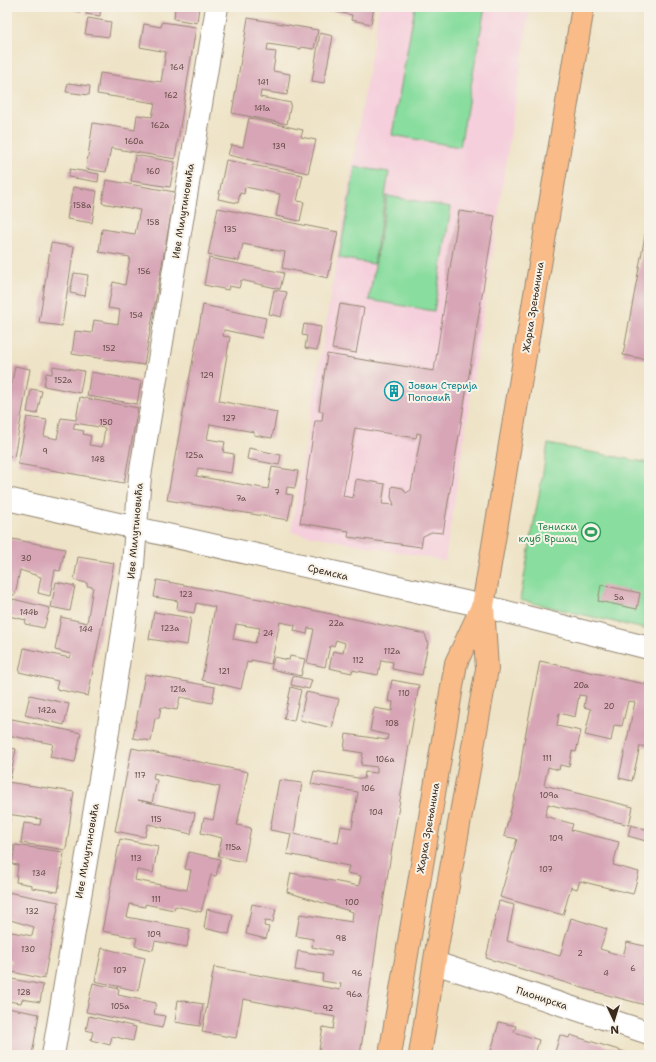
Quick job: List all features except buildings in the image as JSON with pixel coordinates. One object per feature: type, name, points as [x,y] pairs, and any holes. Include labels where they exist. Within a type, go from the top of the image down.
[{"type":"main road","name":"Жарка Зрењанина","points":[[420,1055],[434,963],[487,668],[483,606],[583,7]]},
{"type":"main road","name":"Жарка Зрењанина","points":[[390,1055],[456,663],[483,606]]},
{"type":"street","name":"Иве Милутиновића","points":[[53,1055],[107,738],[133,565],[140,476],[216,7]]},
{"type":"street","name":"Сремска","points":[[7,499],[483,606],[649,648]]},
{"type":"street","name":"Пионирска","points":[[434,963],[649,1034]]},
{"type":"shaded area","points":[[379,7],[530,7],[445,561],[291,532]]},
{"type":"green space","points":[[415,7],[485,7],[460,147],[392,135]]},
{"type":"green space","points":[[355,167],[389,172],[374,264],[339,258]]},
{"type":"green space","points":[[387,196],[451,207],[434,311],[369,300]]},
{"type":"green space","name":"Тениски клуб Вршац","points":[[548,444],[649,463],[649,630],[520,600]]},
{"type":"place","name":"Јован Стерија Поповић","points":[[394,391]]},
{"type":"place","name":"Тениски клуб Вршац","points":[[591,532]]}]
